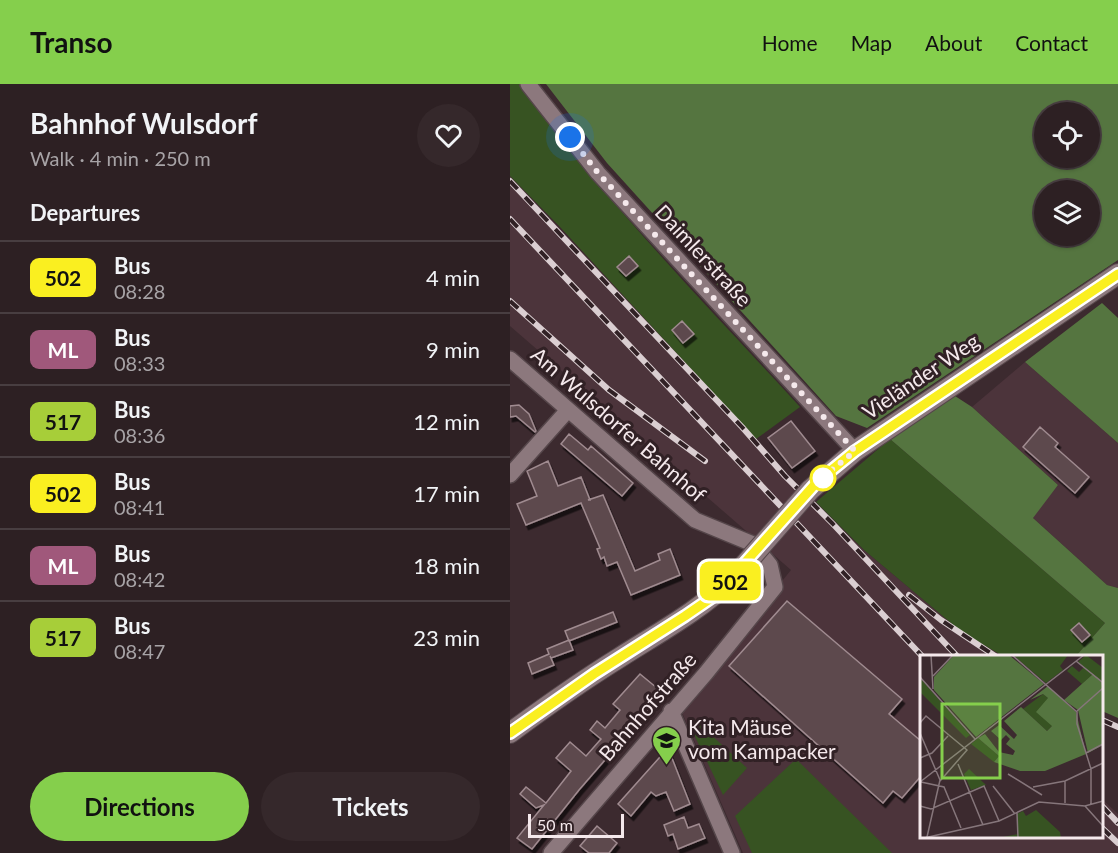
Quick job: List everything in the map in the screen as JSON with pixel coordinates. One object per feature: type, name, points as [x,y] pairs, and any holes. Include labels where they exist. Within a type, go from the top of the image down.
[{"type":"street","name":"Daimlerstraße","points":[[528,84],[598,173],[855,451]]},
{"type":"street","name":"Vieländer Weg","points":[[510,733],[594,674],[717,594],[810,490],[855,451],[1118,274]]},
{"type":"street","name":"Am Wulsdorfer Bahnhof","points":[[510,359],[695,520],[753,544],[770,565],[775,587]]},
{"type":"street","points":[[510,475],[568,410]]},
{"type":"street","name":"Bahnhofstraße","points":[[550,853],[706,673],[775,587]]},
{"type":"street","points":[[671,711],[732,853]]},
{"type":"shaded area","points":[[510,176],[705,382],[808,497],[864,550],[963,633],[1001,655],[920,655],[920,838],[1103,838],[1103,800],[1118,814],[1118,853],[743,853],[680,708],[791,570],[510,326]]},
{"type":"shaded area","points":[[1025,362],[1118,443],[1118,588],[1107,585],[1032,517],[1058,485],[972,407]]},
{"type":"green space","points":[[510,84],[520,84],[585,169],[800,407],[756,439],[510,176]]},
{"type":"green space","points":[[546,84],[1118,84],[1118,260],[867,428],[836,416],[607,163]]},
{"type":"green space","points":[[1102,303],[1118,318],[1118,443],[1025,362]]},
{"type":"green space","points":[[955,396],[972,407],[1058,485],[1033,518],[1107,585],[1118,588],[1118,718],[1103,711],[1103,655],[1077,655],[1105,623],[890,439]]},
{"type":"green space","points":[[890,439],[1105,623],[1077,655],[1001,655],[963,633],[864,550],[816,502]]},
{"type":"green space","points":[[693,718],[747,768],[723,795],[689,724]]},
{"type":"green space","points":[[796,759],[892,853],[752,853],[735,816]]},
{"type":"building","points":[[629,256],[638,266],[626,276],[617,267]]},
{"type":"building","points":[[682,321],[694,334],[683,343],[672,330]]},
{"type":"building","points":[[519,405],[529,414],[535,432],[516,416],[510,417],[510,406]]},
{"type":"building","points":[[791,421],[815,451],[792,468],[768,438]]},
{"type":"building","points":[[1040,427],[1058,443],[1055,447],[1089,477],[1075,493],[1023,447]]},
{"type":"building","points":[[569,434],[588,450],[591,446],[633,483],[622,496],[561,444]]},
{"type":"building","points":[[548,461],[558,486],[581,477],[590,499],[603,495],[635,571],[660,560],[658,554],[670,549],[680,575],[631,595],[617,562],[607,566],[604,557],[601,559],[597,549],[600,548],[581,503],[526,525],[517,504],[537,496],[527,471]]},
{"type":"building","points":[[787,601],[902,699],[889,714],[920,740],[920,777],[902,798],[893,791],[883,803],[729,666]]},
{"type":"building","points":[[613,612],[617,622],[569,641],[565,631]]},
{"type":"building","points":[[1079,623],[1090,635],[1082,642],[1071,630]]},
{"type":"building","points":[[569,640],[573,650],[551,658],[550,656],[554,665],[532,674],[528,663],[549,654],[547,649]]},
{"type":"building","points":[[640,674],[663,693],[579,790],[532,849],[517,838],[544,805],[536,808],[520,794],[526,787],[546,803],[571,771],[556,758],[570,742],[586,756],[601,739],[590,730],[597,721],[605,728],[620,710],[613,704]]},
{"type":"building","points":[[668,748],[690,804],[674,811],[666,792],[656,796],[651,792],[631,816],[618,804]]},
{"type":"building","points":[[684,817],[688,828],[699,824],[705,838],[678,849],[673,834],[668,836],[664,825]]},
{"type":"building","points":[[597,826],[617,843],[609,853],[589,853],[580,846]]},
{"type":"railway","points":[[510,181],[742,427],[785,476],[956,655]]},
{"type":"railway","points":[[510,219],[921,655]]},
{"type":"railway","points":[[510,301],[609,390],[705,461]]},
{"type":"railway","points":[[909,595],[941,620],[994,655]]},
{"type":"railway","points":[[1103,720],[1118,727]]},
{"type":"railway","points":[[1103,807],[1118,823]]},
{"type":"railway","points":[[1103,829],[1118,843]]},
{"type":"bus line","name":"502","points":[[510,733],[594,674],[717,594],[817,482],[855,451],[1118,274]]},
{"type":"place","name":"Kita Mäuse vom Kampacker","points":[[667,766]]},
{"type":"route","points":[[570,137],[598,173],[855,451],[817,482],[823,478]]}]
